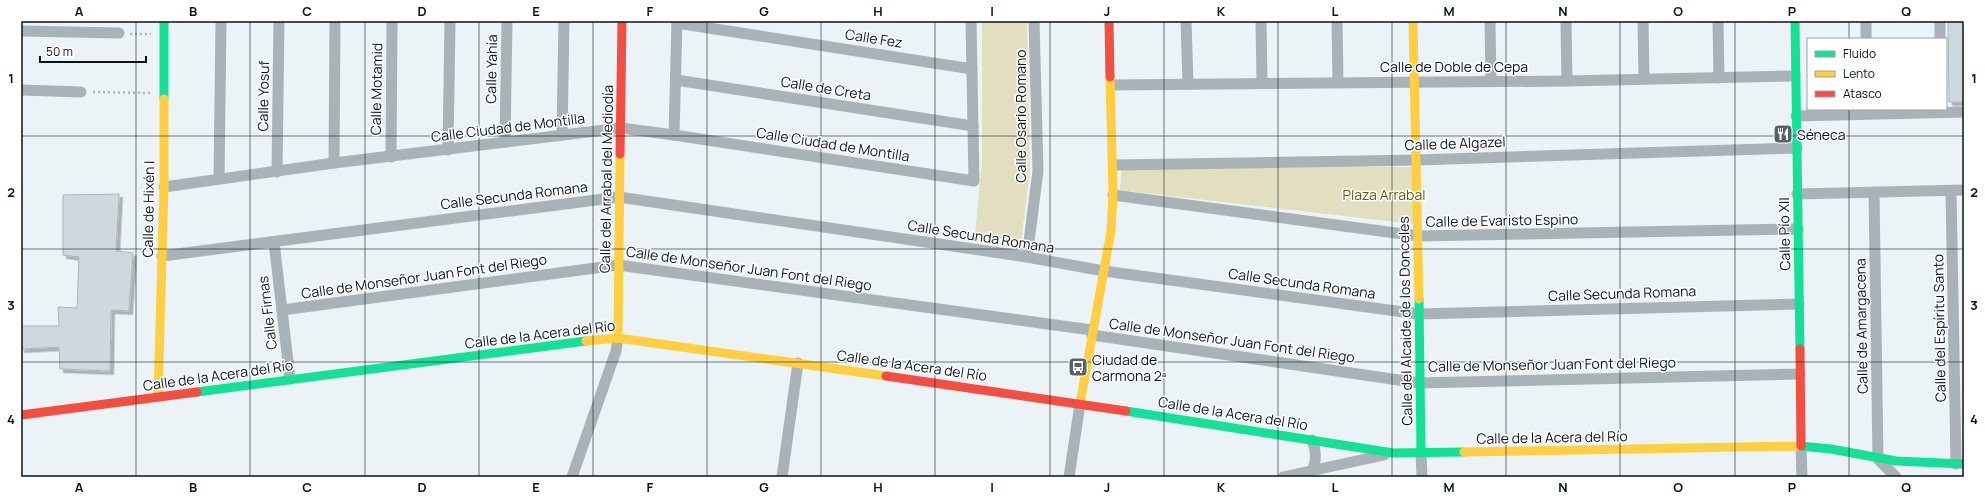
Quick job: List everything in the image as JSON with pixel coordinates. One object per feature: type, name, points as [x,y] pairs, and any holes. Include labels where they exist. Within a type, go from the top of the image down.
[{"type":"street","name":"Calle de Hixén I","points":[[158,397],[164,186],[162,93],[164,21]]},
{"type":"street","points":[[219,179],[221,21]]},
{"type":"street","name":"Calle Yosuf","points":[[277,172],[278,21]]},
{"type":"street","points":[[334,163],[335,21]]},
{"type":"street","name":"Calle Motamid","points":[[391,157],[392,21]]},
{"type":"street","points":[[448,150],[450,21]]},
{"type":"street","name":"Calle Yahía","points":[[505,142],[507,21]]},
{"type":"street","points":[[562,134],[564,21]]},
{"type":"street","name":"Calle del Arrabal del Mediodía","points":[[618,338],[622,21]]},
{"type":"street","points":[[971,21],[973,126]]},
{"type":"street","name":"Calle Osario Romano","points":[[1027,258],[1038,171],[1034,21]]},
{"type":"street","points":[[1069,477],[1092,333],[1111,231],[1114,194],[1114,165],[1109,21]]},
{"type":"street","points":[[1186,21],[1188,84]]},
{"type":"street","points":[[1261,21],[1262,83]]},
{"type":"street","points":[[1337,21],[1338,82]]},
{"type":"street","name":"Calle del Alcaide de los Donceles","points":[[1413,21],[1417,160],[1421,454]]},
{"type":"street","points":[[1490,21],[1491,80]]},
{"type":"street","points":[[1566,21],[1567,80]]},
{"type":"street","points":[[1642,21],[1644,78]]},
{"type":"street","points":[[1718,21],[1719,78]]},
{"type":"street","name":"Calle Pío XII","points":[[1795,21],[1801,446]]},
{"type":"street","points":[[1866,21],[1866,38]]},
{"type":"street","points":[[1940,21],[1940,38]]},
{"type":"street","points":[[674,134],[677,22]]},
{"type":"street","name":"Calle Fez","points":[[677,22],[972,69]]},
{"type":"street","points":[[21,31],[119,33]]},
{"type":"street","name":"Calle de Doble de Cepa","points":[[1112,85],[1796,76]]},
{"type":"street","name":"Calle de Creta","points":[[676,80],[973,126]]},
{"type":"street","points":[[21,90],[81,92]]},
{"type":"street","points":[[1796,116],[1867,111],[1964,112]]},
{"type":"street","name":"Calle Ciudad de Montilla","points":[[164,186],[562,134],[621,128],[674,134],[974,181],[973,126]]},
{"type":"street","name":"Calle de Algazel","points":[[1114,165],[1417,160],[1797,148]]},
{"type":"street","points":[[1797,194],[1964,190]]},
{"type":"street","name":"Calle del Espíritu Santo","points":[[1951,191],[1960,464]]},
{"type":"street","name":"Calle de Amargacena","points":[[1874,192],[1878,459]]},
{"type":"street","name":"Calle de Evaristo Espino","points":[[1114,194],[1418,236],[1798,229]]},
{"type":"street","name":"Calle Secunda Romana","points":[[162,256],[439,219],[619,197],[1027,258],[1104,271],[1418,314],[1799,304]]},
{"type":"street","name":"Calle Firnas","points":[[274,242],[290,380]]},
{"type":"street","name":"Calle de Monseñor Juan Font del Riego","points":[[282,310],[618,265],[1092,333],[1420,383],[1800,374]]},
{"type":"street","points":[[572,477],[616,351],[618,338]]},
{"type":"street","name":"Calle de la Acera del Río","points":[[21,415],[618,338],[1080,404],[1393,453],[1421,454],[1801,446],[1854,453],[1878,459],[1960,464]]},
{"type":"street","points":[[782,477],[798,363]]},
{"type":"street","points":[[1312,440],[1316,449],[1316,462],[1313,469]]},
{"type":"street","points":[[1801,446],[1802,477]]},
{"type":"street","points":[[1283,477],[1313,469],[1393,453]]},
{"type":"street","points":[[1421,454],[1422,477]]},
{"type":"street","points":[[1878,459],[1896,477]]},
{"type":"path","points":[[119,33],[164,34]]},
{"type":"path","points":[[81,92],[162,93]]},
{"type":"green space","points":[[982,21],[1027,21],[1030,171],[1021,242],[975,234],[982,163]]},
{"type":"green space","name":"Plaza Arrabal","points":[[1122,164],[1412,167],[1413,224],[1120,190]]},
{"type":"building","points":[[1948,21],[1964,21],[1964,102],[1949,102]]},
{"type":"building","points":[[119,194],[116,251],[133,253],[129,311],[111,310],[110,371],[60,369],[59,347],[21,349],[21,326],[59,326],[58,307],[77,308],[79,257],[63,255],[63,195]]},
{"type":"traffic: fast","points":[[164,21],[164,99]]},
{"type":"traffic: fast","points":[[1795,21],[1800,349]]},
{"type":"traffic: fast","points":[[1419,299],[1421,453]]},
{"type":"traffic: fast","points":[[197,392],[586,341]]},
{"type":"traffic: fast","points":[[1126,411],[1393,453],[1464,452]]},
{"type":"traffic: fast","points":[[1800,446],[1831,449],[1896,461],[1964,464]]},
{"type":"traffic: slow","points":[[1413,21],[1419,299]]},
{"type":"traffic: slow","points":[[1080,404],[1111,231],[1113,195],[1110,77]]},
{"type":"traffic: slow","points":[[158,397],[164,187],[164,99]]},
{"type":"traffic: slow","points":[[618,338],[620,154]]},
{"type":"traffic: slow","points":[[586,341],[618,338],[886,376]]},
{"type":"traffic: slow","points":[[1464,452],[1800,446]]},
{"type":"traffic: jam","points":[[620,154],[622,21]]},
{"type":"traffic: jam","points":[[1109,21],[1110,77]]},
{"type":"traffic: jam","points":[[1800,349],[1801,446]]},
{"type":"traffic: jam","points":[[886,376],[1126,411]]},
{"type":"traffic: jam","points":[[21,415],[197,392]]},
{"type":"place","name":"Séneca","points":[[1783,134]]},
{"type":"place","name":"Ciudad de Carmona 2ª","points":[[1078,367]]}]
